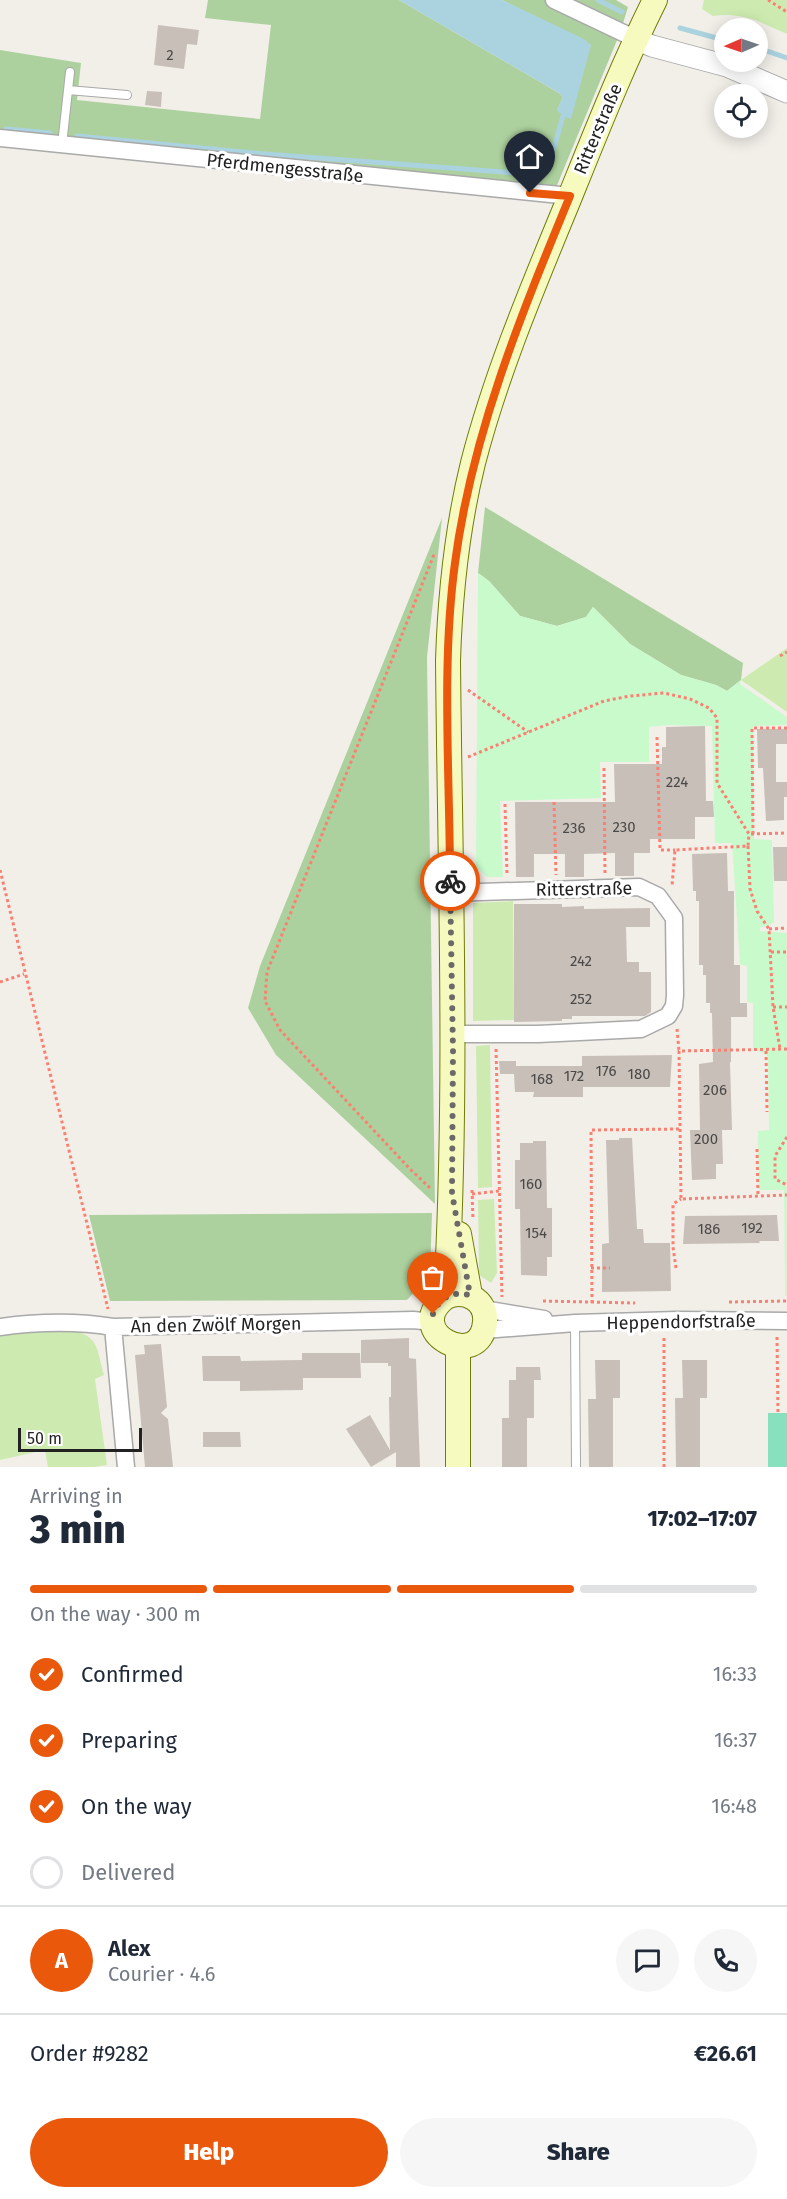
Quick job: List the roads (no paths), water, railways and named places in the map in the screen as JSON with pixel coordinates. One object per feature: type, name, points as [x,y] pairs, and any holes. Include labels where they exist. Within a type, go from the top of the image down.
[{"type":"main road","name":"Ritterstraße","points":[[483,1307],[465,1190],[452,1034],[450,618],[461,524],[473,465],[488,411],[521,314],[570,196],[644,43],[655,0]]},
{"type":"main road","name":"Ritterstraße","points":[[432,1322],[435,1307],[446,1297],[465,1190]]},
{"type":"main road","points":[[432,1322],[440,1339],[448,1344],[468,1345],[478,1339],[483,1307],[460,1293],[446,1297]]},
{"type":"main road","points":[[458,1346],[458,1467]]},
{"type":"street","points":[[554,0],[644,43],[727,66],[787,92]]},
{"type":"street","name":"Pferdmengesstraße","points":[[0,138],[570,196]]},
{"type":"street","name":"Ritterstraße","points":[[450,893],[639,887],[658,896],[674,918],[675,995],[674,1006],[668,1016],[640,1029],[538,1034],[452,1034]]},
{"type":"street","name":"Heppendorfstraße","points":[[483,1307],[575,1323],[782,1321]]},
{"type":"street","name":"An den Zwölf Morgen","points":[[0,1327],[22,1324],[91,1324],[113,1327],[413,1320],[432,1322]]},
{"type":"street","points":[[113,1327],[126,1467]]},
{"type":"lane","points":[[62,145],[70,72]]},
{"type":"lane","points":[[68,90],[127,95]]},
{"type":"lane","points":[[575,1323],[576,1467]]},
{"type":"water","points":[[399,0],[502,0],[584,39],[591,45],[571,119],[563,116],[557,110],[563,97],[559,93]]},
{"type":"waterway","points":[[598,0],[622,12]]},
{"type":"waterway","points":[[680,28],[714,37]]},
{"type":"waterway","points":[[768,51],[787,58]]},
{"type":"waterway","points":[[77,136],[265,154],[543,175],[549,165],[563,116]]},
{"type":"waterway","points":[[6,129],[50,133]]}]
